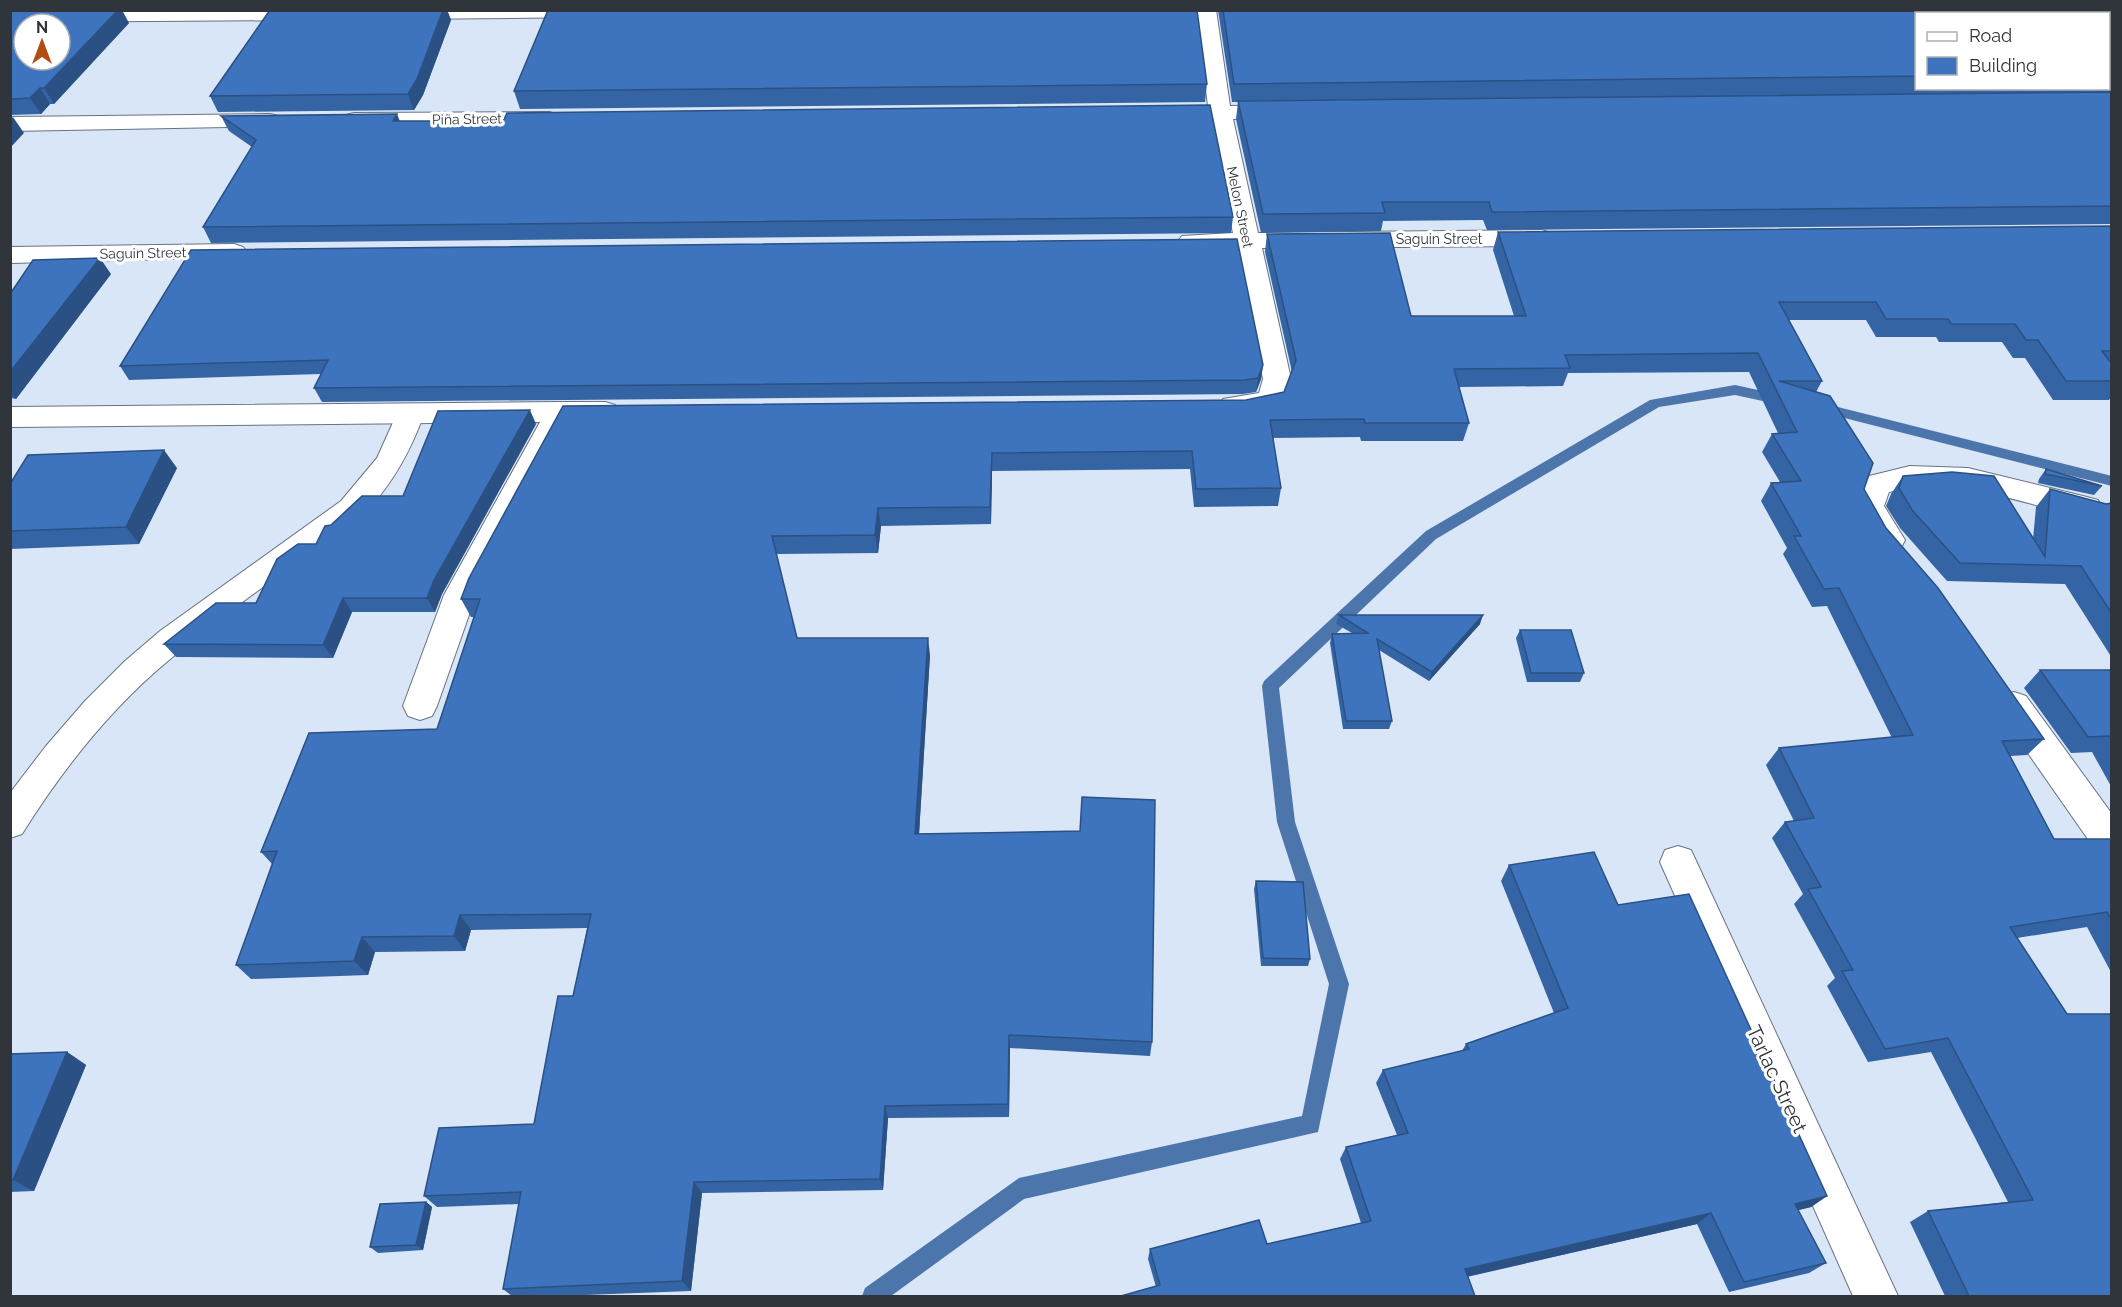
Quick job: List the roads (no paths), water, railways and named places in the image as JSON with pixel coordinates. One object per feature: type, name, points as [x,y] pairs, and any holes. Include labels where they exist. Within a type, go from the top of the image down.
[{"type":"street","name":"Melon Street","points":[[1206,10],[1221,112],[1277,379],[1270,401],[1243,406],[1207,406]]},
{"type":"street","points":[[386,13],[611,11]]},
{"type":"street","points":[[10,16],[327,14]]},
{"type":"street","points":[[1149,113],[1304,111]]},
{"type":"street","name":"Piña Street","points":[[330,121],[567,118]]},
{"type":"street","points":[[10,124],[294,121]]},
{"type":"street","name":"Saguin Street","points":[[1164,242],[1572,238]]},
{"type":"street","name":"Saguin Street","points":[[10,255],[260,252]]},
{"type":"street","points":[[10,417],[632,411]]},
{"type":"street","points":[[420,706],[460,595],[560,412]]},
{"type":"street","points":[[1908,562],[1887,537],[1869,506],[1876,484],[1910,476],[1968,479],[2091,509]]},
{"type":"street","points":[[1997,682],[2112,844]]},
{"type":"street","name":"Tarlac Street","points":[[1678,862],[1876,1296]]},
{"type":"lane","points":[[10,823],[42,778],[107,700],[154,654],[333,522],[368,491],[395,454],[410,414]]},
{"type":"waterway","points":[[873,1296],[1019,1189],[1311,1125],[1339,984],[1286,822],[1270,686],[1431,535],[1608,433],[1655,403],[1735,390],[1781,400]]},
{"type":"waterway","points":[[1818,407],[2112,481]]}]
